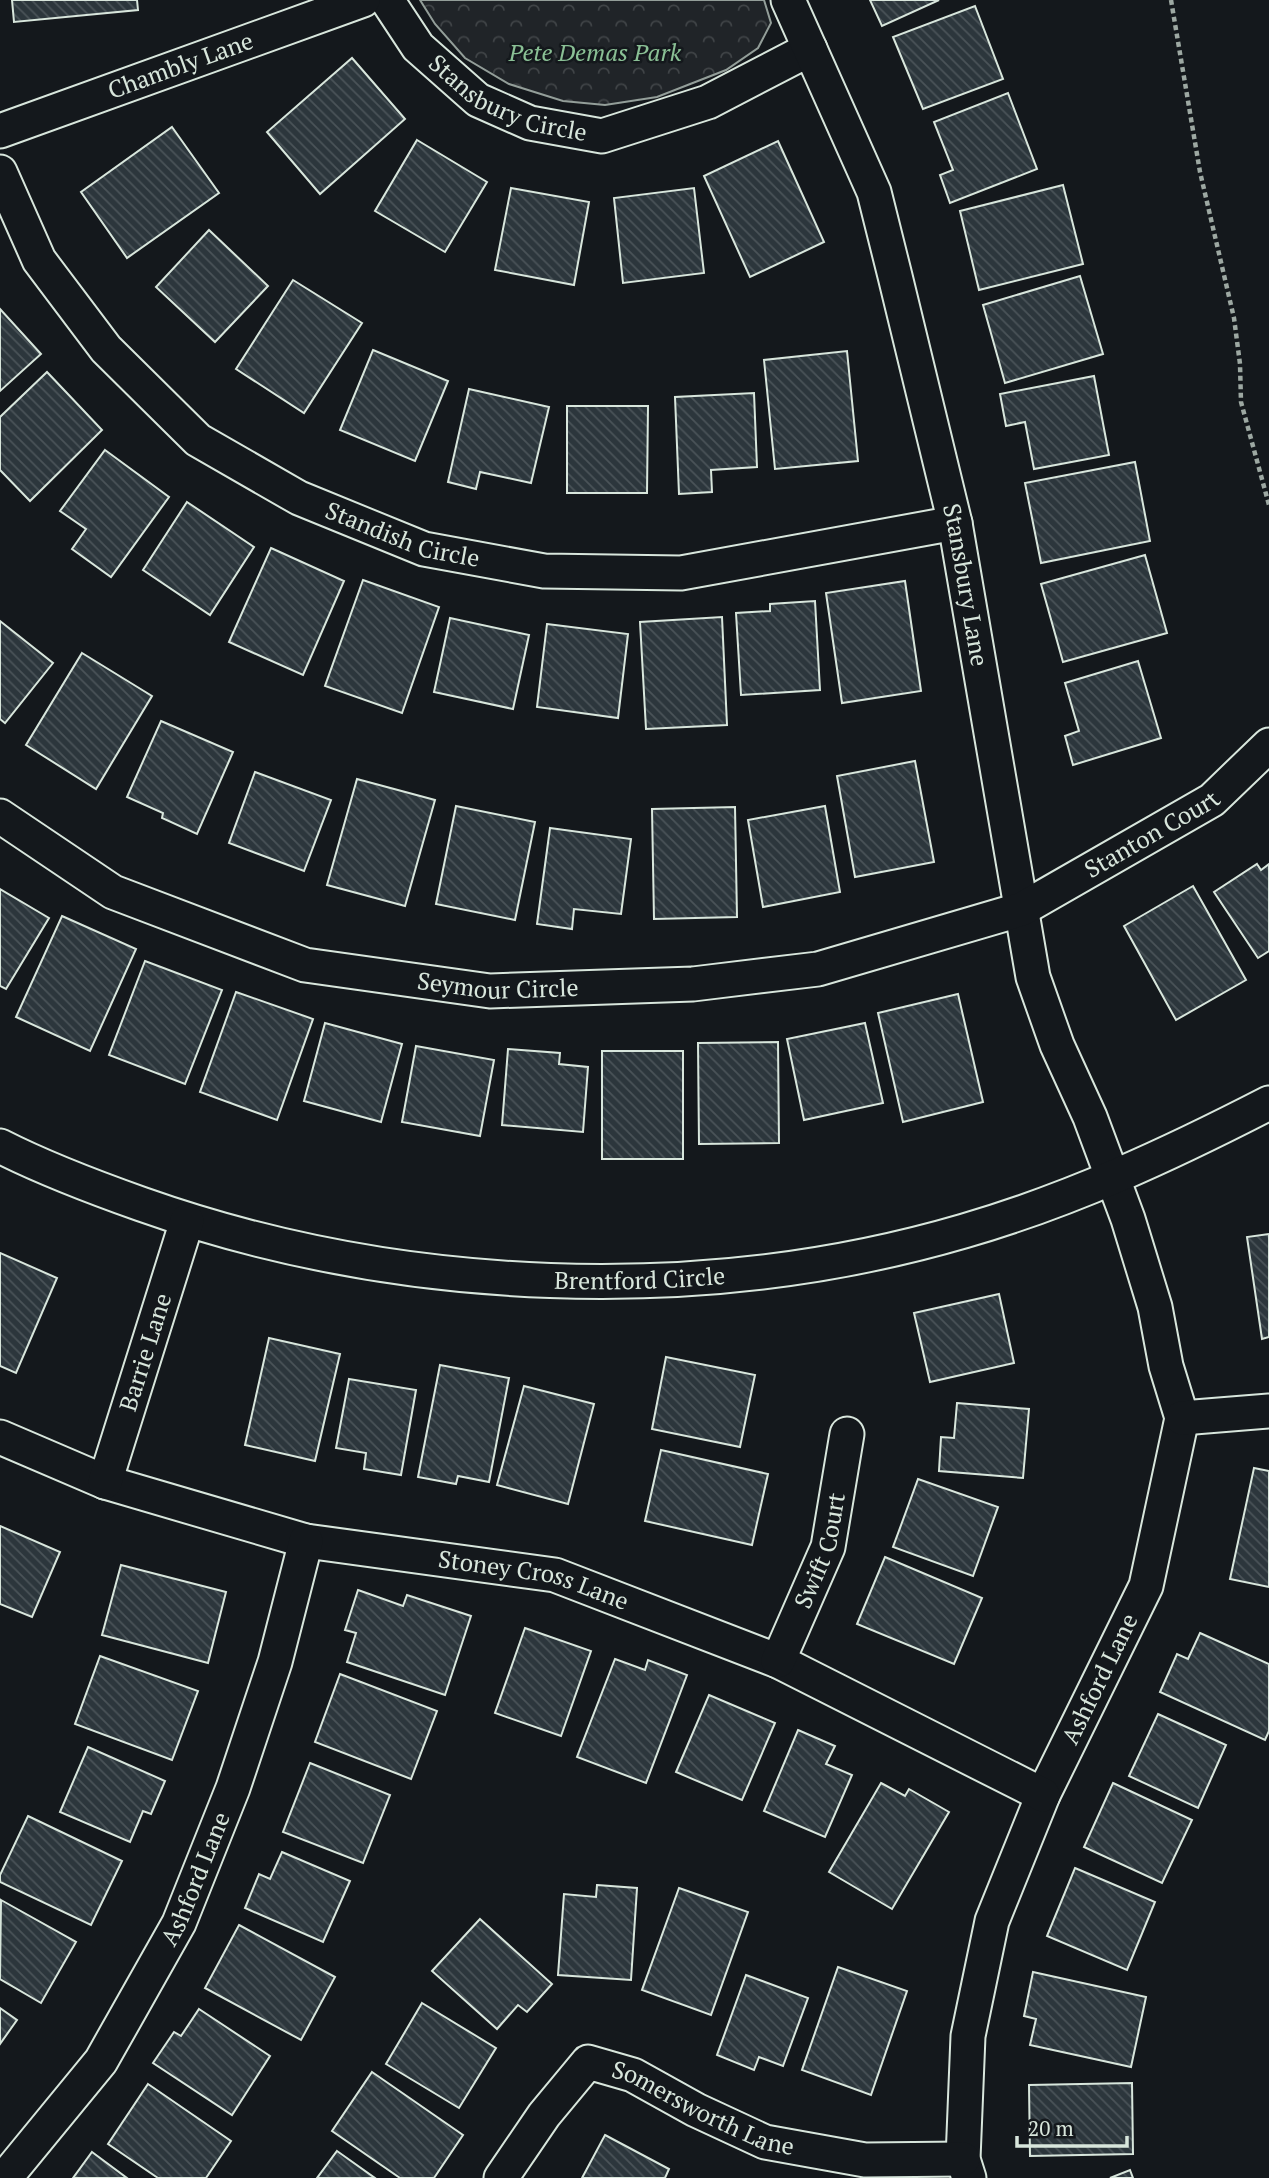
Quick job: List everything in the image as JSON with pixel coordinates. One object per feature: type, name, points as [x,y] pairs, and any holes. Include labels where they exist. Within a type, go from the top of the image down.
[{"type":"street","name":"Chambly Lane","points":[[0,131],[363,0]]},
{"type":"street","name":"Stansbury Circle","points":[[387,0],[418,47],[478,100],[530,123],[602,136],[708,102],[810,49]]},
{"type":"street","name":"Stansbury Lane","points":[[788,0],[874,192],[955,523],[1033,977],[1057,1045],[1090,1117],[1113,1179]]},
{"type":"street","name":"Standish Circle","points":[[0,172],[39,260],[106,349],[198,440],[299,498],[424,549],[544,571],[681,573],[955,523]]},
{"type":"street","name":"Stanton Court","points":[[1022,909],[1212,800],[1269,745]]},
{"type":"street","name":"Seymour Circle","points":[[0,816],[113,892],[306,965],[491,991],[693,984],[818,969],[1022,909]]},
{"type":"street","name":"Brentford Circle","points":[[0,1146],[101,1190],[187,1221],[299,1250],[415,1269],[516,1278],[591,1281],[701,1278],[796,1266],[895,1249],[989,1223],[1113,1179],[1183,1148],[1269,1103]]},
{"type":"street","name":"Ashford Lane","points":[[966,2169],[968,2036],[992,1921],[1043,1795],[1146,1586],[1182,1418],[1166,1366],[1156,1307],[1113,1179]]},
{"type":"street","name":"Barrie Lane","points":[[105,1482],[187,1221]]},
{"type":"street","points":[[1182,1418],[1269,1411]]},
{"type":"street","name":"Swift Court","points":[[778,1661],[828,1547],[847,1434]]},
{"type":"street","name":"Stoney Cross Lane","points":[[0,1437],[105,1482],[306,1541],[555,1575],[778,1661],[1043,1795]]},
{"type":"street","name":"Ashford Lane","points":[[5,2178],[101,2061],[178,1923],[233,1788],[275,1662],[306,1541]]},
{"type":"street","name":"Somersworth Lane","points":[[501,2178],[544,2115],[588,2062],[633,2075],[696,2110],[765,2142],[865,2160],[966,2169]]},
{"type":"path","points":[[1171,0],[1200,172],[1234,318],[1240,364],[1241,402],[1269,505]]},
{"type":"green space","name":"Pete Demas Park","points":[[420,0],[764,0],[771,23],[758,48],[726,70],[657,97],[605,105],[563,101],[509,84],[465,58],[435,24]]},
{"type":"building","points":[[12,0],[137,0],[138,10],[14,22]]},
{"type":"building","points":[[870,0],[939,0],[882,26]]},
{"type":"building","points":[[975,6],[1003,79],[923,109],[893,37]]},
{"type":"building","points":[[352,58],[405,119],[320,194],[267,132]]},
{"type":"building","points":[[1008,93],[1037,169],[950,203],[940,175],[953,170],[934,122]]},
{"type":"building","points":[[172,127],[219,193],[127,258],[81,192]]},
{"type":"building","points":[[417,140],[487,182],[445,252],[375,211]]},
{"type":"building","points":[[778,141],[824,242],[750,277],[704,176]]},
{"type":"building","points":[[1063,185],[1083,264],[979,290],[960,211]]},
{"type":"building","points":[[511,188],[589,202],[574,285],[495,270]]},
{"type":"building","points":[[694,188],[704,273],[623,283],[614,198]]},
{"type":"building","points":[[209,230],[268,286],[215,342],[156,287]]},
{"type":"building","points":[[1080,276],[1103,354],[1005,383],[983,305]]},
{"type":"building","points":[[293,280],[362,323],[304,413],[236,369]]},
{"type":"building","points":[[0,309],[41,354],[0,391]]},
{"type":"building","points":[[373,350],[448,381],[415,461],[340,430]]},
{"type":"building","points":[[847,351],[858,461],[775,469],[764,360]]},
{"type":"building","points":[[47,372],[102,430],[30,501],[0,470],[0,417]]},
{"type":"building","points":[[1094,376],[1109,455],[1034,469],[1025,422],[1006,426],[1000,394]]},
{"type":"building","points":[[469,389],[549,407],[531,483],[480,472],[476,489],[448,482]]},
{"type":"building","points":[[754,393],[757,467],[711,470],[712,492],[679,494],[675,397]]},
{"type":"building","points":[[567,406],[648,406],[647,493],[567,493]]},
{"type":"building","points":[[105,450],[169,497],[111,577],[72,549],[86,529],[60,511]]},
{"type":"building","points":[[1135,462],[1150,541],[1041,563],[1025,483]]},
{"type":"building","points":[[187,502],[254,547],[210,615],[143,570]]},
{"type":"building","points":[[271,548],[344,581],[303,675],[229,642]]},
{"type":"building","points":[[1145,555],[1167,633],[1063,662],[1041,584]]},
{"type":"building","points":[[363,580],[439,607],[402,713],[325,686]]},
{"type":"building","points":[[905,581],[921,691],[842,703],[826,593]]},
{"type":"building","points":[[815,601],[820,690],[741,695],[736,613],[770,611],[770,604]]},
{"type":"building","points":[[722,617],[727,725],[646,729],[640,622]]},
{"type":"building","points":[[450,618],[529,635],[513,709],[434,692]]},
{"type":"building","points":[[0,621],[53,663],[5,723],[0,719]]},
{"type":"building","points":[[547,624],[628,634],[618,718],[537,707]]},
{"type":"building","points":[[82,653],[152,696],[96,789],[26,745]]},
{"type":"building","points":[[1138,661],[1161,738],[1073,765],[1065,736],[1079,731],[1065,683]]},
{"type":"building","points":[[161,721],[233,752],[197,834],[162,818],[163,813],[127,797]]},
{"type":"building","points":[[915,761],[934,862],[855,877],[837,776]]},
{"type":"building","points":[[255,772],[331,800],[304,871],[229,843]]},
{"type":"building","points":[[357,779],[435,800],[405,906],[327,885]]},
{"type":"building","points":[[456,806],[535,822],[515,920],[436,904]]},
{"type":"building","points":[[825,806],[840,892],[763,907],[748,820]]},
{"type":"building","points":[[735,807],[737,917],[654,919],[652,809]]},
{"type":"building","points":[[550,828],[631,839],[621,914],[574,909],[572,929],[537,924]]},
{"type":"building","points":[[1257,864],[1261,870],[1269,864],[1269,951],[1258,958],[1214,892]]},
{"type":"building","points":[[1193,886],[1246,980],[1176,1020],[1124,926]]},
{"type":"building","points":[[0,889],[49,918],[6,989],[0,986]]},
{"type":"building","points":[[62,916],[136,949],[90,1051],[16,1017]]},
{"type":"building","points":[[145,961],[222,990],[185,1084],[109,1055]]},
{"type":"building","points":[[236,992],[313,1019],[277,1120],[200,1092]]},
{"type":"building","points":[[958,994],[983,1102],[903,1122],[878,1013]]},
{"type":"building","points":[[325,1023],[402,1044],[381,1122],[304,1101]]},
{"type":"building","points":[[865,1023],[883,1103],[804,1120],[787,1039]]},
{"type":"building","points":[[778,1042],[779,1143],[699,1144],[698,1043]]},
{"type":"building","points":[[416,1046],[494,1060],[480,1136],[402,1122]]},
{"type":"building","points":[[508,1049],[560,1053],[559,1064],[588,1067],[583,1132],[502,1125]]},
{"type":"building","points":[[602,1051],[683,1051],[683,1159],[602,1159]]},
{"type":"building","points":[[1269,1234],[1269,1337],[1262,1339],[1247,1237]]},
{"type":"building","points":[[0,1253],[57,1278],[16,1373],[0,1366]]},
{"type":"building","points":[[999,1294],[1014,1363],[930,1382],[914,1313]]},
{"type":"building","points":[[269,1338],[340,1354],[315,1461],[245,1445]]},
{"type":"building","points":[[666,1357],[755,1375],[740,1447],[652,1429]]},
{"type":"building","points":[[440,1365],[509,1378],[489,1482],[458,1476],[456,1484],[418,1477]]},
{"type":"building","points":[[349,1379],[416,1390],[401,1475],[364,1469],[366,1453],[336,1448]]},
{"type":"building","points":[[524,1386],[594,1404],[568,1504],[497,1485]]},
{"type":"building","points":[[957,1403],[1029,1409],[1023,1478],[939,1471],[941,1437],[954,1438]]},
{"type":"building","points":[[661,1450],[768,1474],[752,1545],[645,1521]]},
{"type":"building","points":[[1254,1468],[1269,1471],[1269,1587],[1230,1579]]},
{"type":"building","points":[[918,1479],[998,1507],[973,1576],[893,1547]]},
{"type":"building","points":[[0,1526],[60,1552],[32,1617],[0,1604]]},
{"type":"building","points":[[885,1557],[982,1598],[954,1664],[857,1624]]},
{"type":"building","points":[[121,1565],[226,1592],[208,1663],[102,1635]]},
{"type":"building","points":[[358,1590],[403,1606],[407,1595],[471,1616],[445,1695],[347,1662],[356,1633],[345,1630]]},
{"type":"building","points":[[525,1628],[591,1651],[561,1736],[495,1713]]},
{"type":"building","points":[[1200,1633],[1269,1664],[1269,1731],[1265,1740],[1160,1692],[1177,1654],[1188,1659]]},
{"type":"building","points":[[100,1656],[198,1691],[172,1760],[75,1724]]},
{"type":"building","points":[[615,1659],[645,1670],[648,1660],[687,1675],[646,1783],[577,1757]]},
{"type":"building","points":[[340,1674],[437,1711],[411,1779],[315,1742]]},
{"type":"building","points":[[709,1695],[775,1723],[742,1800],[676,1772]]},
{"type":"building","points":[[1158,1714],[1226,1745],[1198,1808],[1129,1776]]},
{"type":"building","points":[[798,1730],[835,1746],[826,1764],[852,1775],[825,1837],[764,1811]]},
{"type":"building","points":[[88,1747],[165,1781],[151,1814],[143,1811],[130,1842],[60,1812]]},
{"type":"building","points":[[310,1763],[390,1795],[363,1863],[283,1832]]},
{"type":"building","points":[[881,1783],[905,1796],[909,1789],[949,1812],[892,1909],[829,1872]]},
{"type":"building","points":[[1113,1783],[1192,1820],[1162,1883],[1084,1847]]},
{"type":"building","points":[[28,1816],[122,1861],[91,1925],[0,1882],[0,1875]]},
{"type":"building","points":[[282,1852],[350,1881],[323,1942],[245,1908],[259,1874],[270,1879]]},
{"type":"building","points":[[1075,1868],[1155,1902],[1127,1970],[1047,1936]]},
{"type":"building","points":[[597,1885],[637,1888],[631,1980],[558,1975],[564,1894],[596,1897]]},
{"type":"building","points":[[679,1888],[748,1912],[711,2015],[642,1990]]},
{"type":"building","points":[[1,1900],[76,1942],[41,2003],[0,1979]]},
{"type":"building","points":[[480,1919],[552,1984],[527,2012],[518,2005],[497,2029],[432,1971]]},
{"type":"building","points":[[239,1925],[335,1977],[301,2040],[205,1988]]},
{"type":"building","points":[[838,1967],[907,1991],[871,2095],[802,2070]]},
{"type":"building","points":[[1033,1972],[1146,1997],[1131,2067],[1030,2045],[1036,2019],[1024,2016]]},
{"type":"building","points":[[746,1975],[808,1998],[783,2066],[759,2057],[754,2070],[717,2055]]},
{"type":"building","points":[[422,2003],[496,2048],[459,2108],[386,2064]]},
{"type":"building","points":[[0,2008],[17,2020],[0,2044]]},
{"type":"building","points":[[199,2009],[270,2056],[232,2115],[153,2063],[174,2032],[181,2036]]},
{"type":"building","points":[[372,2072],[463,2135],[434,2178],[400,2178],[332,2131]]},
{"type":"building","points":[[1132,2083],[1133,2154],[1030,2156],[1029,2085]]},
{"type":"building","points":[[148,2084],[231,2141],[206,2178],[158,2178],[108,2144]]},
{"type":"building","points":[[605,2135],[669,2169],[665,2178],[582,2178]]},
{"type":"building","points":[[337,2151],[375,2178],[317,2178]]},
{"type":"building","points":[[92,2152],[127,2178],[73,2178]]},
{"type":"building","points":[[1130,2170],[1133,2178],[1110,2178]]}]
